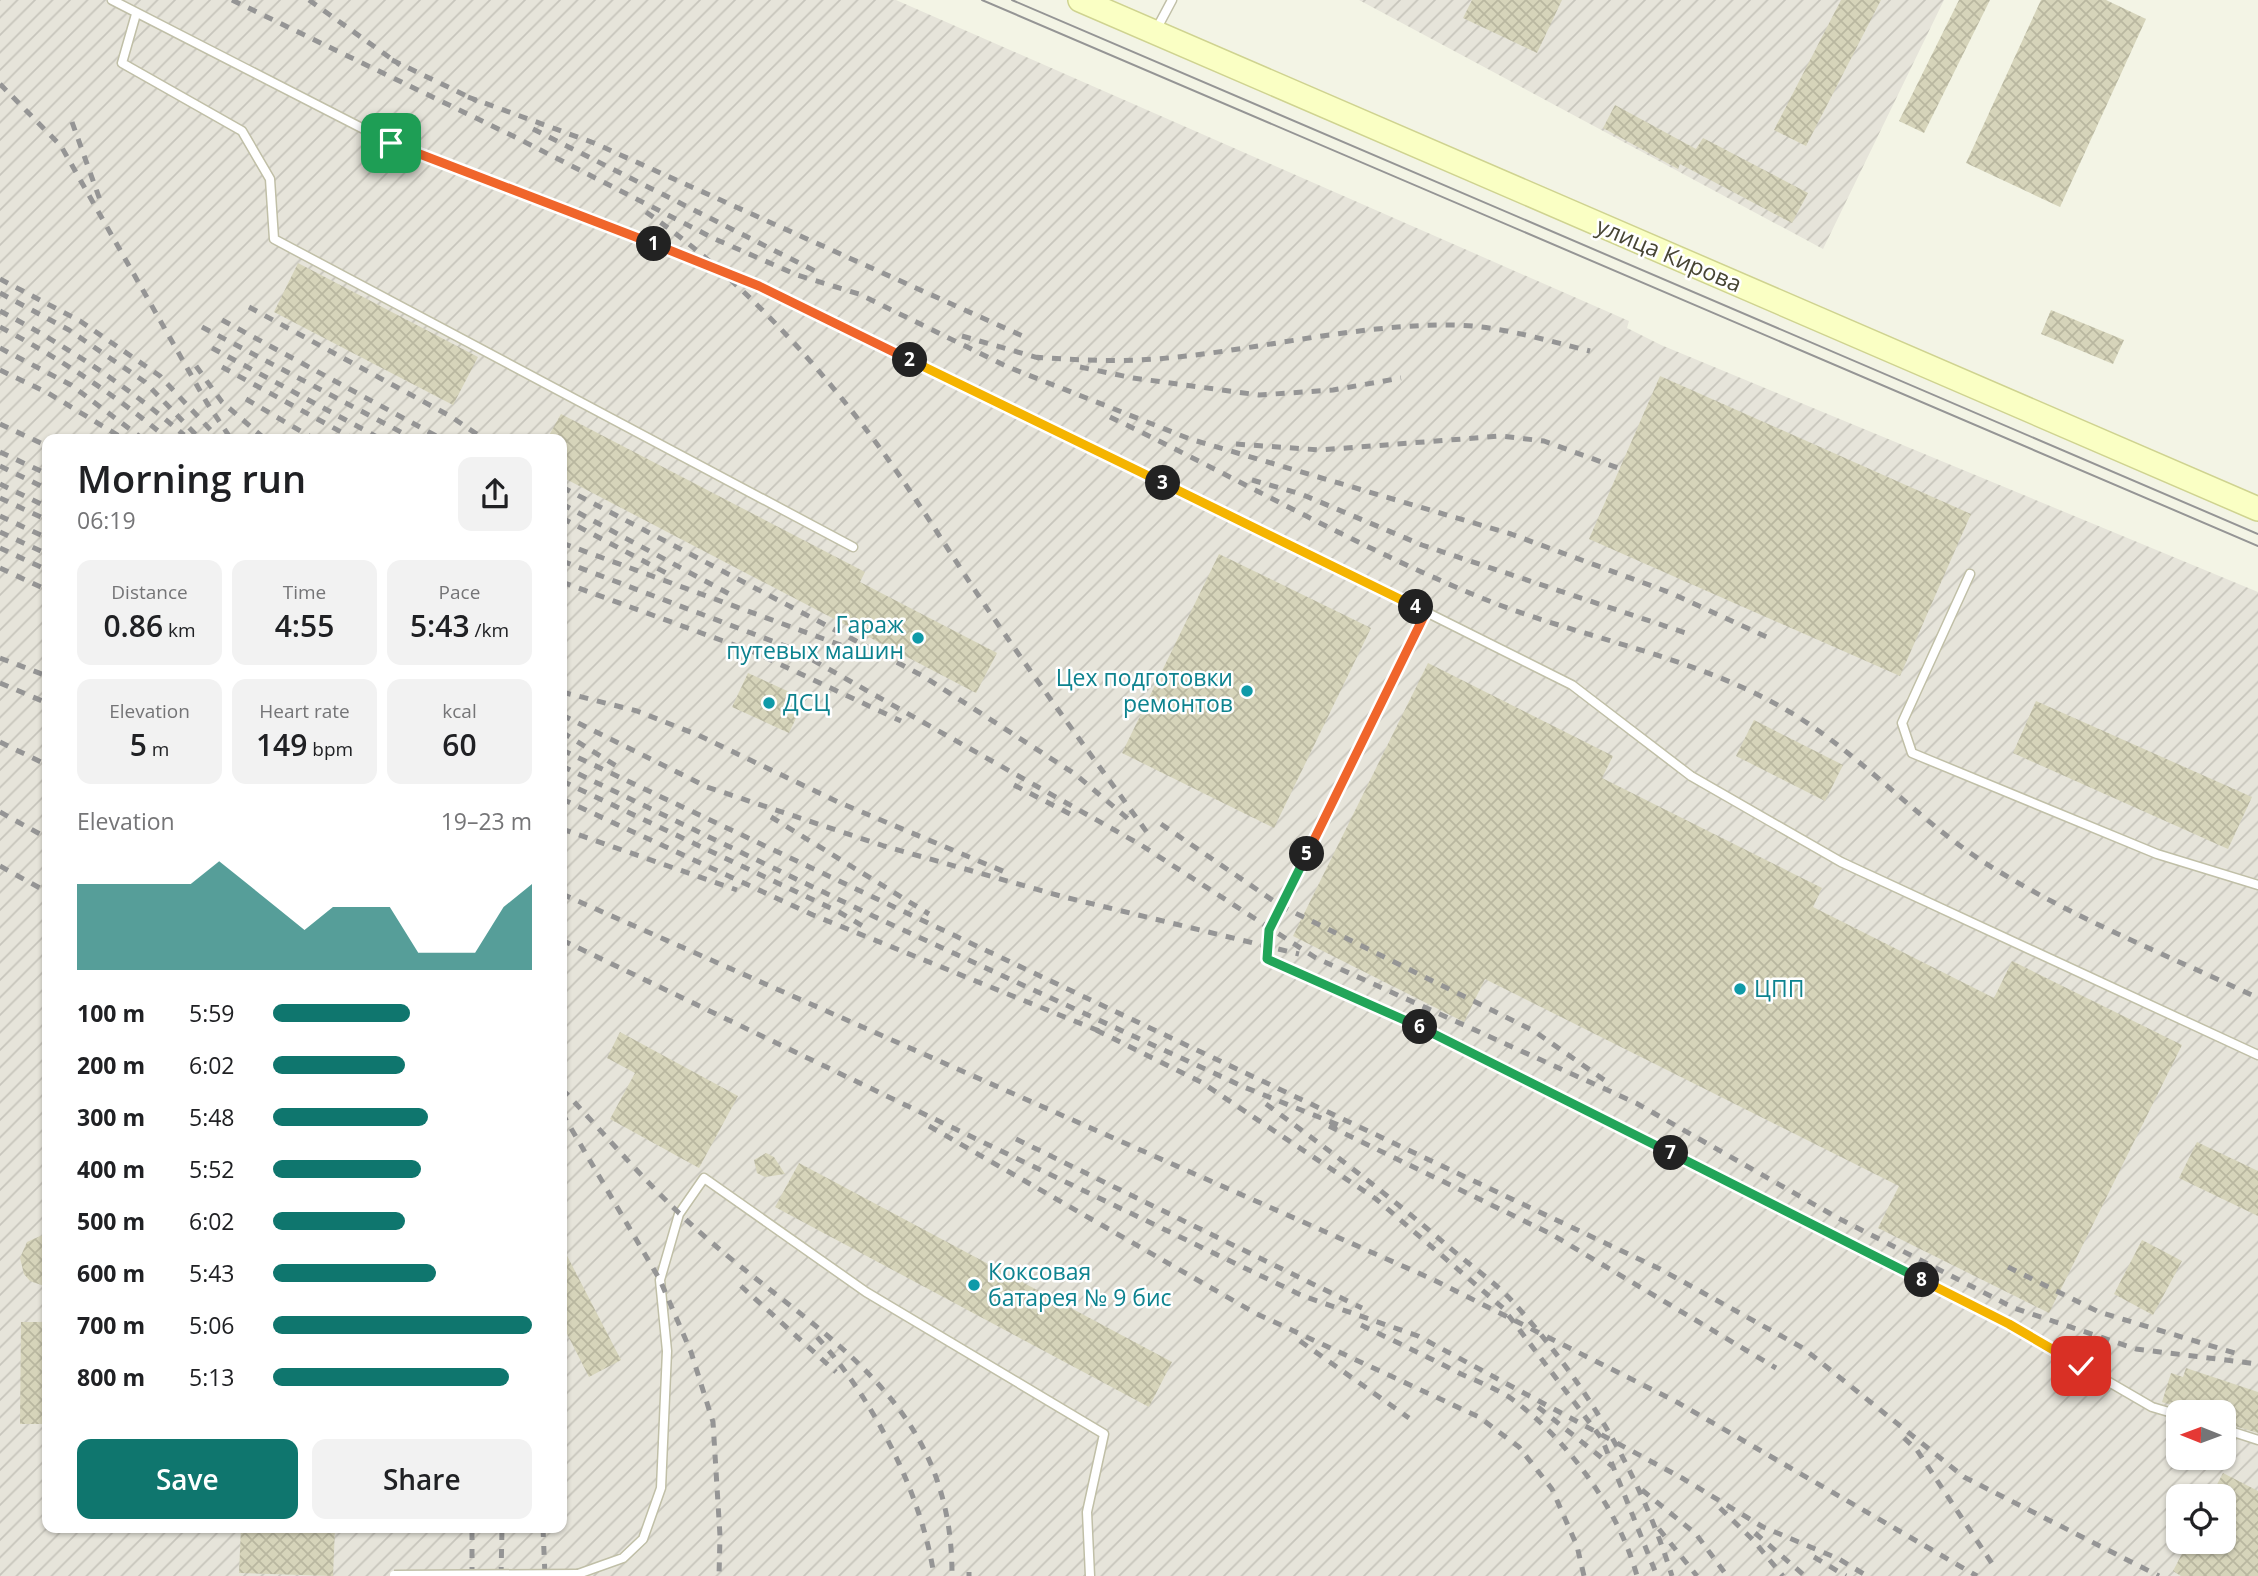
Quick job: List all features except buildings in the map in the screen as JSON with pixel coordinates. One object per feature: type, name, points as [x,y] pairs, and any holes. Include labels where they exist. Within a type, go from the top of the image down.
[{"type":"main road","name":"улица Кирова","points":[[1086,1],[2258,509]]},
{"type":"lane","points":[[112,0],[391,143],[759,286],[1426,612],[1572,685],[1691,776],[1841,862],[2258,1055]]},
{"type":"lane","points":[[1155,33],[1172,0]]},
{"type":"lane","points":[[136,14],[122,63],[242,131],[270,179],[274,239],[853,547]]},
{"type":"lane","points":[[1970,574],[1902,723],[1912,753],[2157,854],[2258,885]]},
{"type":"lane","points":[[1426,612],[1269,930],[1267,959],[1439,1035],[2009,1324],[2152,1407],[2166,1411]]},
{"type":"lane","points":[[394,1575],[578,1574],[623,1558],[643,1539],[661,1488],[667,1351],[660,1280],[680,1214],[704,1178],[866,1292],[1104,1434],[1087,1512],[1090,1576]]},
{"type":"lane","points":[[2236,1433],[2258,1440]]},
{"type":"shaded area","points":[[0,0],[896,0],[1629,321],[1627,328],[1661,345],[2258,592],[2258,1576],[0,1576]]},
{"type":"shaded area","points":[[1359,0],[1944,0],[1823,249]]},
{"type":"tram line","points":[[982,0],[2258,546]]},
{"type":"tram line","points":[[1012,0],[2258,534]]},
{"type":"railway","points":[[232,0],[513,136],[715,239],[797,275],[859,294],[1008,367],[1190,439],[1511,534],[1671,593],[1771,639]]},
{"type":"railway","points":[[309,0],[400,65]]},
{"type":"railway","points":[[392,60],[477,101]]},
{"type":"railway","points":[[0,84],[61,146],[207,403],[228,434]]},
{"type":"railway","points":[[468,97],[594,143],[1027,338]]},
{"type":"railway","points":[[72,122],[100,200]]},
{"type":"railway","points":[[533,129],[821,274]]},
{"type":"railway","points":[[646,212],[708,260],[766,313],[844,401],[885,454],[1012,645],[1151,838]]},
{"type":"railway","points":[[0,279],[80,321],[160,376],[214,434]]},
{"type":"railway","points":[[0,293],[69,330],[145,382],[195,434]]},
{"type":"railway","points":[[249,307],[450,416],[477,434]]},
{"type":"railway","points":[[0,311],[96,368],[183,434]]},
{"type":"railway","points":[[222,320],[433,434]]},
{"type":"railway","points":[[1034,357],[1156,359],[1342,333],[1454,325],[1505,331],[1590,351]]},
{"type":"railway","points":[[0,327],[87,379],[162,434]]},
{"type":"railway","points":[[202,327],[405,434]]},
{"type":"railway","points":[[962,336],[1042,359]]},
{"type":"railway","points":[[0,348],[71,385],[136,434]]},
{"type":"railway","points":[[212,348],[372,434]]},
{"type":"railway","points":[[196,366],[222,402],[259,434]]},
{"type":"railway","points":[[222,367],[345,434]]},
{"type":"railway","points":[[1080,367],[1133,378],[1259,395],[1333,390],[1401,378]]},
{"type":"railway","points":[[0,370],[48,393],[116,434]]},
{"type":"railway","points":[[246,399],[306,434]]},
{"type":"railway","points":[[1110,417],[1335,530],[1472,594],[1510,609],[1669,659],[1746,689],[1809,724],[1929,822],[1979,859],[2012,879],[2116,933],[2258,998]]},
{"type":"railway","points":[[0,424],[42,444]]},
{"type":"railway","points":[[1236,444],[1320,450],[1501,436],[1544,441],[1618,468]]},
{"type":"railway","points":[[0,452],[42,472]]},
{"type":"railway","points":[[0,466],[42,487]]},
{"type":"railway","points":[[1252,480],[1301,494],[1422,545],[1692,635]]},
{"type":"railway","points":[[0,484],[42,505]]},
{"type":"railway","points":[[567,490],[923,676],[1075,774],[1133,823]]},
{"type":"railway","points":[[0,498],[42,518]]},
{"type":"railway","points":[[567,507],[735,597]]},
{"type":"railway","points":[[0,516],[42,536]]},
{"type":"railway","points":[[567,521],[670,575]]},
{"type":"railway","points":[[0,532],[42,552]]},
{"type":"railway","points":[[567,545],[854,650]]},
{"type":"railway","points":[[0,548],[42,568]]},
{"type":"railway","points":[[567,563],[793,649],[1141,845],[1316,958],[1636,1103],[1838,1218],[2014,1308],[2136,1349],[2258,1364]]},
{"type":"railway","points":[[0,568],[42,588]]},
{"type":"railway","points":[[567,584],[756,653],[901,721]]},
{"type":"railway","points":[[0,658],[42,674]]},
{"type":"railway","points":[[0,683],[42,701]]},
{"type":"railway","points":[[567,693],[637,711],[698,735],[838,802],[1005,872]]},
{"type":"railway","points":[[567,717],[707,787],[884,846],[1064,897],[1299,954]]},
{"type":"railway","points":[[567,735],[621,769]]},
{"type":"railway","points":[[0,742],[42,763]]},
{"type":"railway","points":[[567,752],[1660,1269],[1803,1348],[1964,1477],[2159,1576]]},
{"type":"railway","points":[[567,768],[873,916],[1244,1087],[1341,1126]]},
{"type":"railway","points":[[567,783],[839,912],[866,928]]},
{"type":"railway","points":[[1014,785],[1070,814]]},
{"type":"railway","points":[[567,801],[813,915],[1104,1033]]},
{"type":"railway","points":[[0,812],[42,835]]},
{"type":"railway","points":[[771,817],[929,914]]},
{"type":"railway","points":[[1161,824],[1281,906],[1534,1031],[1610,1084]]},
{"type":"railway","points":[[567,831],[737,890]]},
{"type":"railway","points":[[0,866],[42,889]]},
{"type":"railway","points":[[567,896],[1432,1279],[1675,1401],[1977,1576]]},
{"type":"railway","points":[[567,942],[1303,1296],[1418,1336],[1682,1478],[1763,1527],[1839,1559],[1867,1576]]},
{"type":"railway","points":[[1096,1030],[1201,1082],[1376,1199],[1503,1308],[1602,1439],[1657,1576]]},
{"type":"railway","points":[[567,1094],[679,1213],[725,1254],[818,1328],[860,1366],[897,1407],[926,1454],[945,1510],[952,1576]]},
{"type":"railway","points":[[1266,1104],[1382,1192],[1514,1303],[1565,1365],[1608,1431],[1644,1501],[1672,1576]]},
{"type":"railway","points":[[567,1122],[660,1280],[691,1352],[713,1422],[720,1536],[719,1576]]},
{"type":"railway","points":[[929,1126],[1255,1313],[1479,1417],[1519,1447],[1552,1489],[1577,1546],[1584,1576]]},
{"type":"railway","points":[[1329,1126],[1551,1234],[1776,1368]]},
{"type":"railway","points":[[1016,1139],[1362,1308]]},
{"type":"railway","points":[[2008,1267],[2099,1312],[2238,1354]]},
{"type":"railway","points":[[741,1286],[836,1372]]},
{"type":"railway","points":[[1361,1325],[1509,1397],[1530,1413],[1569,1453],[1603,1500],[1629,1551],[1637,1576]]},
{"type":"railway","points":[[817,1337],[857,1389],[892,1449],[919,1513],[934,1576]]},
{"type":"railway","points":[[1300,1341],[1409,1418]]},
{"type":"railway","points":[[1538,1407],[1612,1466]]},
{"type":"railway","points":[[1904,1438],[1917,1450],[1993,1565]]},
{"type":"railway","points":[[1642,1490],[1696,1534],[1727,1576]]},
{"type":"railway","points":[[1720,1508],[1753,1540],[1783,1576]]},
{"type":"railway","points":[[1659,1529],[1697,1576]]},
{"type":"railway","points":[[472,1533],[472,1576]]},
{"type":"railway","points":[[501,1576],[502,1533]]},
{"type":"railway","points":[[543,1533],[545,1576]]},
{"type":"railway","points":[[1755,1533],[1805,1576]]},
{"type":"railway","points":[[1814,1557],[1846,1576]]},
{"type":"place","name":"Гараж путевых машин","points":[[918,638]]},
{"type":"place","name":"Цех подготовки ремонтов","points":[[1247,691]]},
{"type":"place","name":"ДСЦ","points":[[769,703]]},
{"type":"place","name":"ЦПП","points":[[1740,989]]},
{"type":"place","name":"Коксовая батарея № 9 бис","points":[[974,1285]]},
{"type":"route","points":[[391,143],[759,286],[1426,612],[1269,930],[1267,959],[1439,1035],[2009,1324],[2081,1366]]}]
